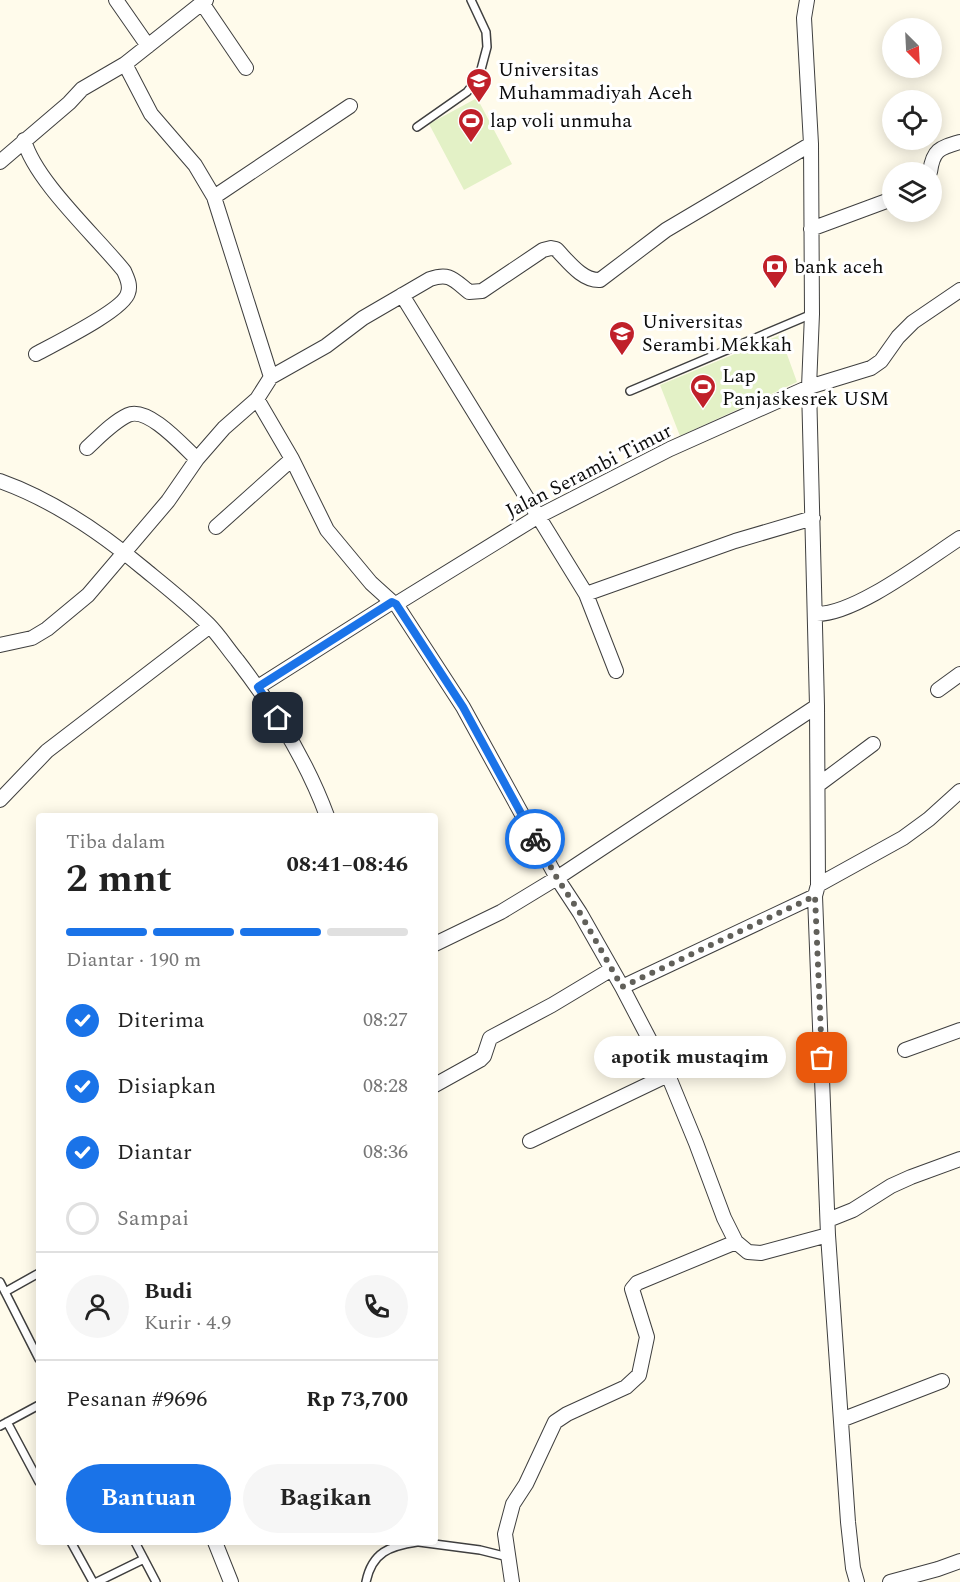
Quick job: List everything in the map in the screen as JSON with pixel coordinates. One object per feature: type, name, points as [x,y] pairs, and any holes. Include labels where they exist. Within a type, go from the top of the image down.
[{"type":"street","points":[[116,0],[148,46]]},
{"type":"street","points":[[807,0],[804,18],[811,144],[812,314],[809,387],[816,614],[817,890],[828,1235],[848,1522],[853,1568],[857,1582]]},
{"type":"street","points":[[0,162],[69,103],[82,89],[125,64],[204,1],[246,68]]},
{"type":"street","points":[[125,64],[151,114],[195,165],[214,197],[271,377]]},
{"type":"street","points":[[214,197],[350,106]]},
{"type":"street","points":[[24,140],[30,158],[53,189],[117,261],[129,284],[126,300],[108,314],[36,354]]},
{"type":"street","points":[[932,162],[936,153],[943,147],[960,142]]},
{"type":"street","points":[[0,645],[32,638],[88,595],[168,501],[197,459],[224,428],[257,399],[271,377],[326,346],[363,318],[440,275],[449,276],[469,292],[482,291],[543,250],[551,248],[556,249],[585,277],[592,281],[600,280],[666,230],[811,144]]},
{"type":"street","points":[[811,230],[882,203]]},
{"type":"street","name":"Jalan Serambi Timur","points":[[258,687],[537,517],[670,449],[809,387],[861,372],[881,362],[898,337],[913,322],[960,290]]},
{"type":"street","points":[[402,296],[586,594],[616,671]]},
{"type":"street","points":[[257,399],[292,459],[332,536],[371,583],[394,603],[463,707],[557,878],[612,969],[668,1075],[724,1218],[736,1242],[748,1252],[761,1253],[828,1235]]},
{"type":"street","points":[[87,448],[129,414],[139,414],[148,416],[197,459]]},
{"type":"street","points":[[216,527],[292,459]]},
{"type":"street","points":[[0,481],[63,511],[93,529],[210,626],[258,687],[289,733],[326,813]]},
{"type":"street","points":[[586,594],[735,541],[813,518]]},
{"type":"street","points":[[816,614],[833,613],[889,585],[960,538]]},
{"type":"street","points":[[0,800],[47,751],[210,626]]},
{"type":"street","points":[[938,690],[960,674]]},
{"type":"street","points":[[438,943],[501,912],[557,878],[817,706]]},
{"type":"street","points":[[818,784],[873,744]]},
{"type":"street","points":[[622,987],[817,890],[903,838],[929,819],[960,791]]},
{"type":"street","points":[[438,1082],[480,1060],[484,1056],[490,1038],[612,969]]},
{"type":"street","points":[[906,1050],[960,1030]]},
{"type":"street","points":[[530,1141],[668,1075]]},
{"type":"street","points":[[828,1220],[852,1210],[891,1186],[960,1159]]},
{"type":"street","points":[[512,1582],[505,1534],[513,1504],[526,1484],[555,1422],[567,1414],[626,1387],[639,1375],[647,1337],[632,1289],[637,1283],[736,1242]]},
{"type":"street","points":[[841,1420],[942,1381]]},
{"type":"street","points":[[216,1545],[231,1582]]},
{"type":"street","points":[[890,1582],[940,1576],[960,1561]]},
{"type":"lane","points":[[417,127],[467,92],[479,77],[487,47],[486,32],[471,0]]},
{"type":"lane","points":[[630,391],[812,314]]},
{"type":"lane","points":[[5,1292],[36,1275]]},
{"type":"lane","points":[[0,1282],[36,1353]]},
{"type":"lane","points":[[36,1407],[4,1424],[36,1467]]},
{"type":"lane","points":[[73,1545],[93,1582]]},
{"type":"lane","points":[[137,1545],[156,1582]]},
{"type":"lane","points":[[366,1582],[368,1570],[385,1550],[395,1545]]},
{"type":"lane","points":[[438,1545],[480,1550],[508,1557]]},
{"type":"lane","points":[[97,1582],[144,1559]]},
{"type":"green space","name":"lap voli unmuha","points":[[477,98],[512,164],[464,190],[429,124]]},
{"type":"green space","name":"Lap Panjaskesrek USM","points":[[780,335],[797,382],[680,436],[660,385]]},
{"type":"way so far","points":[[535,839],[622,987],[815,896],[822,1058]]},
{"type":"place","name":"Universitas Muhammadiyah Aceh","points":[[479,104]]},
{"type":"place","name":"lap voli unmuha","points":[[471,144]]},
{"type":"place","name":"bank aceh","points":[[775,290]]},
{"type":"place","name":"Universitas Serambi Mekkah","points":[[622,357]]},
{"type":"place","name":"Lap Panjaskesrek USM","points":[[703,410]]},
{"type":"place","name":"apotik mustaqim","points":[[822,1058]]},
{"type":"route","points":[[278,718],[258,687],[392,602],[396,604],[413,629],[463,707],[535,839]]}]
